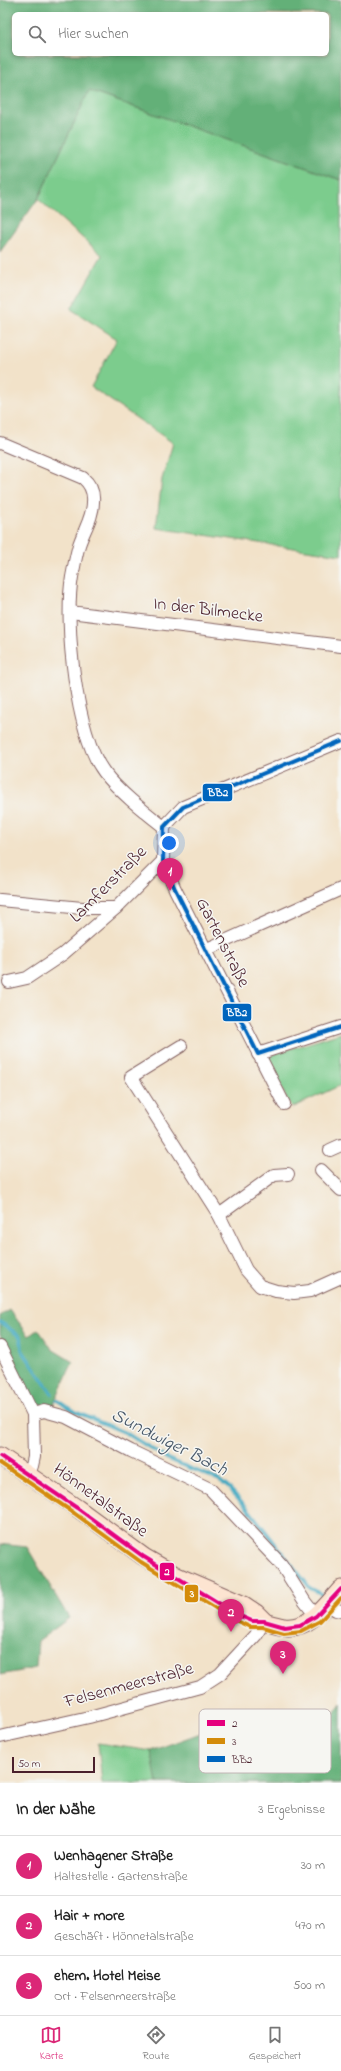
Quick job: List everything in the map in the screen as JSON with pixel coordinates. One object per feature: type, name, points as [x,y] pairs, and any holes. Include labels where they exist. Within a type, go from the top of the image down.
[{"type":"main road","name":"Hönnetalstraße","points":[[0,1456],[77,1508],[144,1557],[238,1615],[252,1620],[292,1627],[307,1622],[328,1610],[341,1589]]},
{"type":"street","points":[[0,443],[83,478],[91,490],[93,501],[91,517],[79,545],[72,579],[70,612],[73,668],[86,738],[104,771],[142,810],[164,827],[183,807],[341,740]]},
{"type":"street","name":"In der Bilmecke","points":[[70,612],[341,646]]},
{"type":"street","name":"Lamferstraße","points":[[9,982],[27,978],[63,954],[116,908],[163,861],[164,827]]},
{"type":"street","name":"Gartenstraße","points":[[163,861],[205,950],[284,1104]]},
{"type":"street","points":[[205,950],[341,889]]},
{"type":"street","points":[[0,900],[82,908],[116,908]]},
{"type":"street","points":[[258,1054],[341,1027]]},
{"type":"street","points":[[181,1046],[131,1077],[219,1215],[246,1270],[260,1286],[276,1291],[294,1293],[310,1291],[341,1277]]},
{"type":"street","points":[[321,1170],[341,1190]]},
{"type":"street","points":[[219,1215],[274,1174],[288,1174]]},
{"type":"street","points":[[0,1348],[32,1414],[34,1457],[32,1466],[26,1473]]},
{"type":"street","points":[[32,1414],[44,1411],[66,1417],[210,1489],[227,1505],[281,1564],[305,1602],[328,1610]]},
{"type":"street","name":"Felsenmeerstraße","points":[[0,1737],[82,1718],[200,1687],[220,1674],[256,1635],[264,1621]]},
{"type":"green space","points":[[0,0],[341,0],[341,180],[89,91],[38,199],[0,252]]},
{"type":"green space","points":[[89,91],[341,180],[341,555],[156,528],[162,479],[173,443],[91,387],[117,339],[71,309],[102,255],[38,199]]},
{"type":"green space","points":[[341,1033],[341,1085],[292,1108],[264,1057]]},
{"type":"green space","points":[[10,1310],[29,1336],[38,1329],[52,1349],[73,1362],[52,1407],[34,1403],[0,1335],[0,1316]]},
{"type":"green space","points":[[0,1544],[27,1547],[69,1618],[38,1641],[36,1668],[0,1675]]},
{"type":"green space","points":[[341,1703],[341,1783],[157,1783],[151,1751],[199,1734],[199,1773],[331,1773],[331,1718]]},
{"type":"green space","points":[[98,1743],[151,1751],[154,1762],[199,1769],[199,1773],[221,1773],[281,1783],[102,1783]]},
{"type":"waterway","name":"Sundwiger Bach","points":[[0,1322],[21,1337],[22,1350],[52,1394]]},
{"type":"waterway","name":"Sundwiger Bach","points":[[57,1400],[76,1412],[126,1433],[168,1459],[219,1480],[230,1489],[249,1510],[310,1588],[322,1594]]},
{"type":"transit line","name":"BB2","points":[[341,741],[183,807],[164,827],[163,861],[175,889],[258,1054],[341,1027]]},
{"type":"transit line","name":"2","points":[[0,1456],[77,1508],[144,1557],[238,1615],[252,1621],[264,1621],[285,1627],[300,1625],[316,1616],[341,1589]]},
{"type":"transit line","name":"3","points":[[0,1463],[74,1513],[141,1562],[235,1620],[250,1627],[263,1627],[284,1633],[301,1631],[320,1621],[341,1598]]},
{"type":"place","name":"Wenhagener Straße","points":[[170,891]]},
{"type":"place","name":"Hair + more","points":[[231,1632]]},
{"type":"place","name":"ehem. Hotel Meise","points":[[283,1674]]}]
